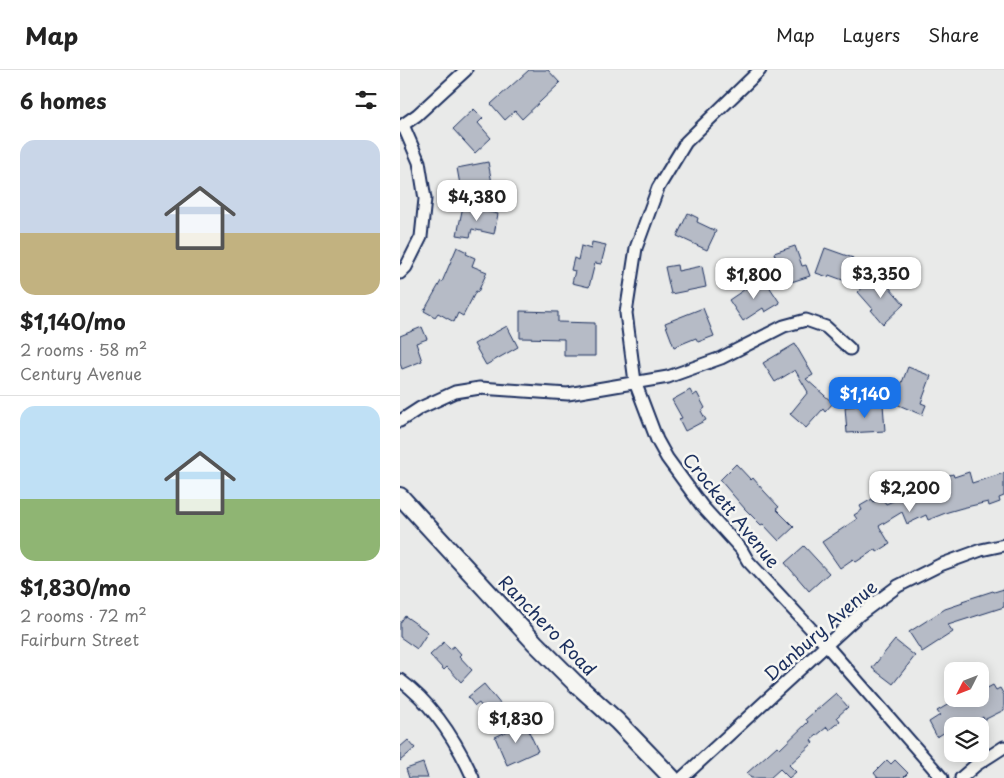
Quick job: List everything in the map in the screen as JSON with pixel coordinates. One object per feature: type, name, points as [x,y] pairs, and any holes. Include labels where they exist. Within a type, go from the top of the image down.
[{"type":"main road","name":"Ranchero Road","points":[[400,496],[535,643],[617,721],[672,778]]},
{"type":"street","points":[[400,273],[406,267],[420,237],[425,199],[420,162],[402,126],[417,115],[466,70]]},
{"type":"street","name":"Crockett Avenue","points":[[760,70],[686,142],[658,188],[636,248],[626,313],[635,382],[657,440],[702,506],[741,549],[748,561],[942,778]]},
{"type":"street","points":[[400,421],[420,408],[455,392],[472,389],[568,394],[668,377],[721,358],[784,326],[806,320],[826,327],[850,349]]},
{"type":"street","name":"Danbury Avenue","points":[[682,778],[859,615],[898,586],[940,565],[981,550],[1004,545]]},
{"type":"street","points":[[400,680],[425,702],[454,739],[472,778]]},
{"type":"street","points":[[961,778],[976,765],[1004,747]]},
{"type":"building","points":[[529,70],[548,70],[560,83],[522,119],[515,111],[505,120],[491,104]]},
{"type":"building","points":[[474,109],[483,118],[478,123],[491,138],[475,153],[453,129]]},
{"type":"building","points":[[488,162],[492,183],[473,187],[474,194],[462,196],[457,168]]},
{"type":"building","points":[[463,206],[498,214],[494,234],[472,229],[470,237],[457,235]]},
{"type":"building","points":[[688,213],[698,218],[697,222],[716,231],[707,250],[677,236]]},
{"type":"building","points":[[592,242],[606,245],[601,264],[595,263],[589,287],[572,283],[575,271],[571,270],[574,258],[578,260],[581,246],[591,249]]},
{"type":"building","points":[[795,246],[802,266],[806,265],[810,276],[785,284],[774,253]]},
{"type":"building","points":[[457,247],[475,258],[472,266],[487,272],[478,292],[476,291],[463,316],[458,313],[454,322],[438,313],[435,317],[424,311],[442,282]]},
{"type":"building","points":[[825,248],[853,258],[852,262],[858,264],[851,283],[829,275],[828,277],[816,273]]},
{"type":"building","points":[[677,265],[678,271],[702,266],[706,287],[671,294],[665,267]]},
{"type":"building","points":[[763,277],[780,303],[765,312],[763,308],[743,321],[729,300]]},
{"type":"building","points":[[874,278],[877,281],[881,278],[904,304],[883,324],[858,292]]},
{"type":"building","points":[[703,308],[714,336],[698,342],[696,338],[674,347],[665,323]]},
{"type":"building","points":[[520,311],[558,312],[558,322],[595,323],[595,356],[564,356],[564,339],[520,338]]},
{"type":"building","points":[[507,326],[518,347],[486,365],[474,344]]},
{"type":"building","points":[[422,327],[427,339],[416,343],[422,361],[402,369],[400,363],[400,336]]},
{"type":"building","points":[[795,344],[813,375],[806,379],[833,403],[825,412],[823,409],[806,428],[790,414],[808,392],[795,370],[775,382],[763,363]]},
{"type":"building","points":[[908,367],[931,376],[921,403],[926,405],[922,415],[894,403]]},
{"type":"building","points":[[690,390],[693,396],[697,393],[705,408],[701,411],[706,420],[685,431],[679,419],[682,418],[672,400]]},
{"type":"building","points":[[883,404],[885,431],[847,433],[845,407]]},
{"type":"building","points":[[736,464],[751,480],[753,478],[779,507],[776,509],[794,527],[779,541],[745,509],[720,480]]},
{"type":"building","points":[[969,472],[972,483],[1004,473],[1004,496],[999,498],[1000,502],[989,506],[988,502],[962,508],[928,520],[926,515],[907,524],[902,512],[879,526],[890,544],[877,552],[876,549],[856,562],[853,559],[840,568],[822,542],[857,519],[854,515],[862,510],[860,506],[872,499],[874,502],[882,498],[886,504],[940,481],[939,478],[953,474],[954,477]]},
{"type":"building","points":[[804,546],[829,573],[809,591],[785,563]]},
{"type":"building","points":[[1004,589],[1004,607],[948,625],[953,632],[922,652],[909,632],[945,609],[963,603],[962,601]]},
{"type":"building","points":[[405,616],[428,632],[417,649],[400,637],[400,623]]},
{"type":"building","points":[[895,640],[915,656],[893,684],[872,668]]},
{"type":"building","points":[[444,642],[450,649],[454,646],[461,654],[459,656],[472,670],[461,682],[447,667],[444,670],[430,655]]},
{"type":"building","points":[[484,684],[506,711],[493,722],[479,703],[475,706],[468,697]]},
{"type":"building","points":[[993,685],[996,690],[1000,688],[1004,695],[1004,710],[989,718],[944,717],[944,733],[937,737],[929,722],[940,715],[937,711],[944,707],[989,708],[989,687]]},
{"type":"building","points":[[836,693],[848,707],[837,717],[840,721],[829,730],[827,727],[811,740],[813,743],[789,765],[796,772],[789,778],[780,769],[770,778],[751,778],[747,773],[777,746],[780,749],[808,722],[806,719]]},
{"type":"building","points":[[525,723],[538,751],[507,765],[495,737]]},
{"type":"building","points":[[408,740],[415,748],[400,761],[400,747]]},
{"type":"building","points":[[887,760],[891,764],[895,760],[908,773],[903,778],[878,778],[874,773]]},
{"type":"building","points":[[423,763],[428,778],[409,778],[406,769]]}]
